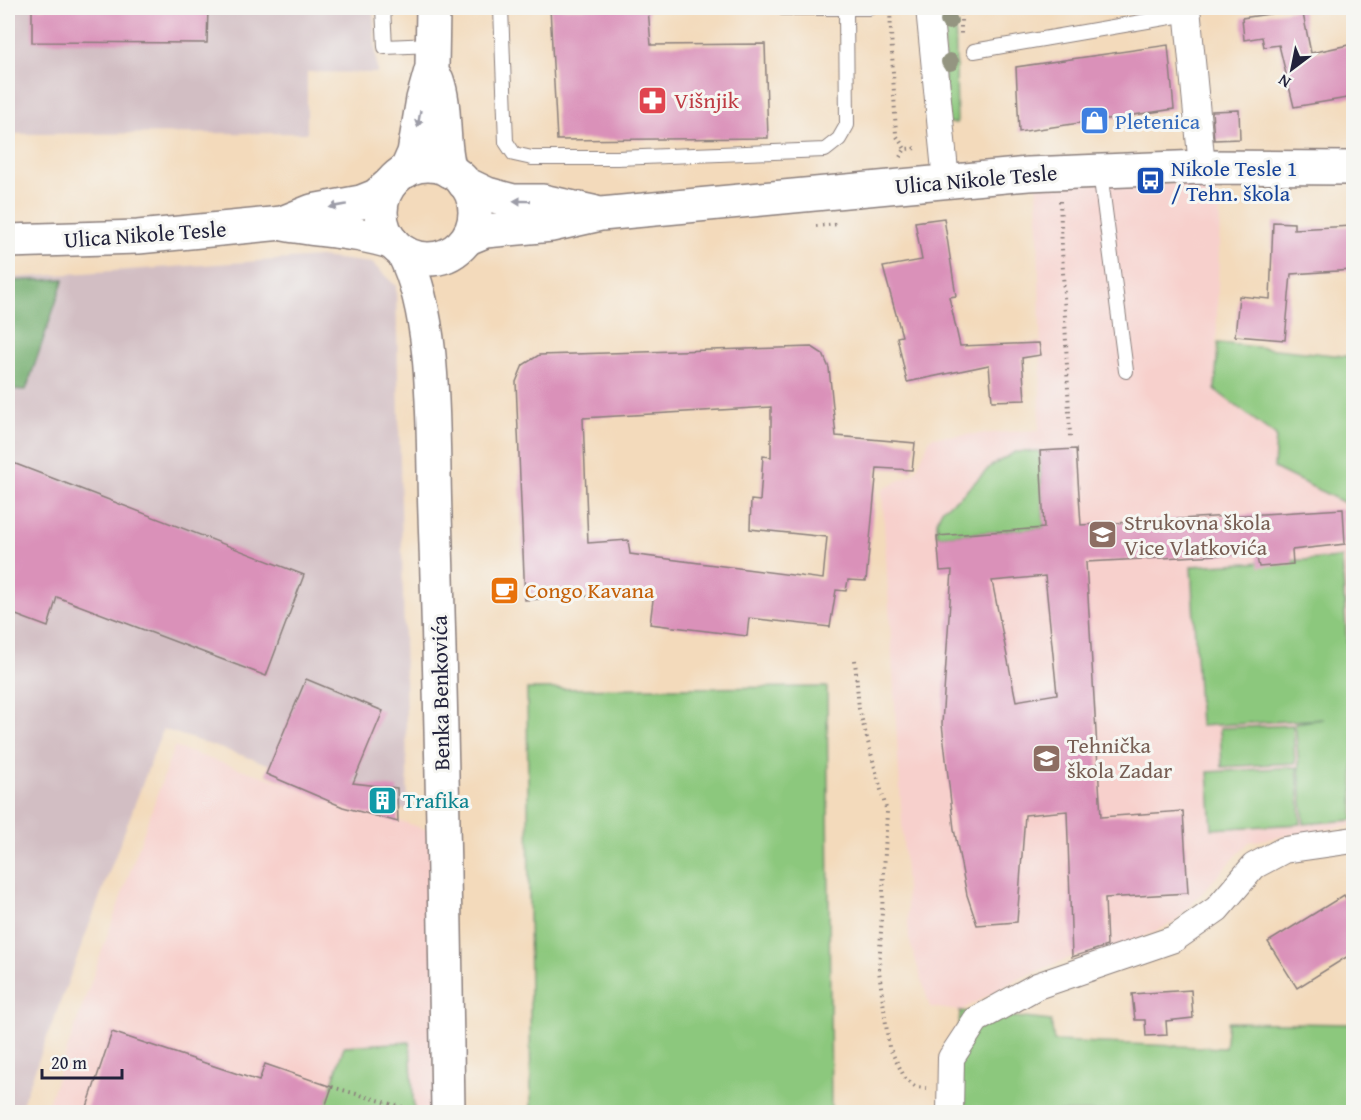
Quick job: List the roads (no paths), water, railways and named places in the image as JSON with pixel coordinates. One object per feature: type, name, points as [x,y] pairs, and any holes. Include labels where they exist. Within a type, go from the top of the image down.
[{"type":"street","points":[[432,56],[439,87],[442,134],[457,177],[472,195],[475,210],[474,224],[459,245],[423,259],[398,247],[384,229],[381,214],[382,202],[414,153],[432,56],[433,8]]},
{"type":"street","points":[[929,8],[946,181]]},
{"type":"street","points":[[1187,10],[1202,167]]},
{"type":"street","points":[[398,177],[419,166],[434,166],[457,177]]},
{"type":"street","name":"Ulica Nikole Tesle","points":[[459,245],[485,231],[552,225],[601,214],[946,181],[1099,170],[1202,167],[1353,168]]},
{"type":"street","name":"Ulica Nikole Tesle","points":[[8,241],[138,237],[282,223],[312,211],[361,202],[376,196],[398,177]]},
{"type":"street","name":"Ulica Nikole Tesle","points":[[457,177],[487,194],[513,201],[543,201],[601,214]]},
{"type":"street","name":"Ulica Nikole Tesle","points":[[282,223],[323,231],[370,235],[398,247]]},
{"type":"street","name":"Benka Benkovića","points":[[428,346],[439,289],[459,245]]},
{"type":"street","name":"Benka Benkovića","points":[[398,247],[411,268],[428,346],[439,628],[448,1113]]},
{"type":"street","points":[[951,1101],[951,1058],[976,1020],[1037,986],[1174,939],[1217,909],[1254,866],[1284,850],[1353,840]]},
{"type":"lane","points":[[383,8],[385,47],[432,56]]},
{"type":"lane","points":[[501,8],[506,142],[514,154],[532,158],[686,156],[825,150],[839,139],[847,125],[846,9]]},
{"type":"lane","points":[[783,8],[869,8]]},
{"type":"lane","points":[[974,51],[1187,10]]},
{"type":"lane","points":[[1099,170],[1126,371]]},
{"type":"place","name":"Višnjik","points":[[653,100]]},
{"type":"place","name":"Pletenica","points":[[1094,121]]},
{"type":"place","name":"Nikole Tesle 1 / Tehn. škola","points":[[1150,181]]},
{"type":"place","name":"Strukovna škola Vice Vlatkovića","points":[[1103,535]]},
{"type":"place","name":"Congo Kavana","points":[[504,590]]},
{"type":"place","name":"Tehnička škola Zadar","points":[[1046,758]]},
{"type":"place","name":"Trafika","points":[[382,800]]}]
